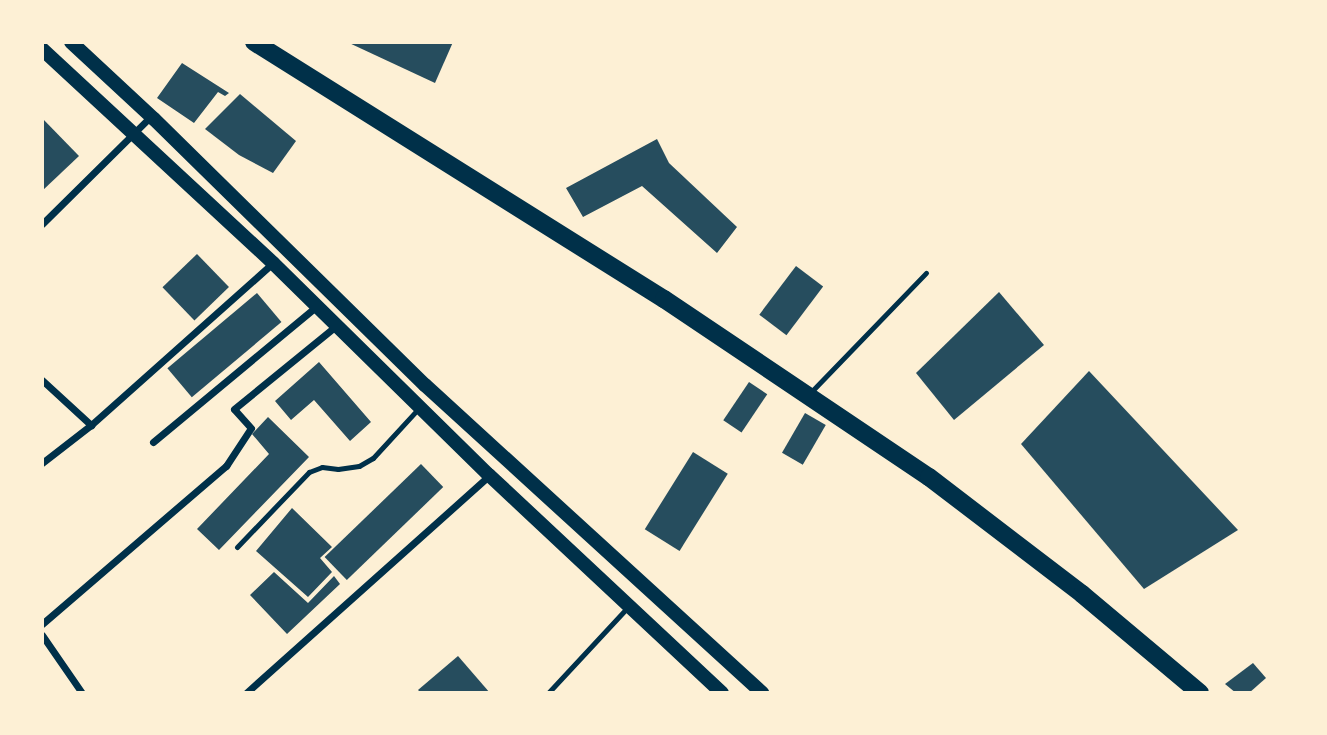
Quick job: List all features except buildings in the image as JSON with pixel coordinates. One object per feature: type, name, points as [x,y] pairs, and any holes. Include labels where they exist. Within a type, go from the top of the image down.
[{"type":"main road","points":[[71,42],[151,116],[425,385],[762,693]]},
{"type":"main road","points":[[254,42],[664,299],[808,396],[984,519],[1082,594],[1200,693]]},
{"type":"main road","points":[[42,49],[273,263],[489,475],[722,693]]},
{"type":"street","points":[[42,224],[151,116]]},
{"type":"street","points":[[42,463],[91,425],[273,263]]},
{"type":"street","points":[[153,442],[317,306]]},
{"type":"street","points":[[42,624],[226,466],[251,428],[234,409],[337,325]]},
{"type":"street","points":[[42,380],[91,425]]},
{"type":"street","points":[[246,693],[489,475]]},
{"type":"street","points":[[42,635],[82,693]]},
{"type":"lane","points":[[808,396],[926,273]]},
{"type":"lane","points":[[237,547],[309,472],[322,467],[338,469],[359,466],[373,458],[421,407]]},
{"type":"lane","points":[[548,693],[629,606]]}]
